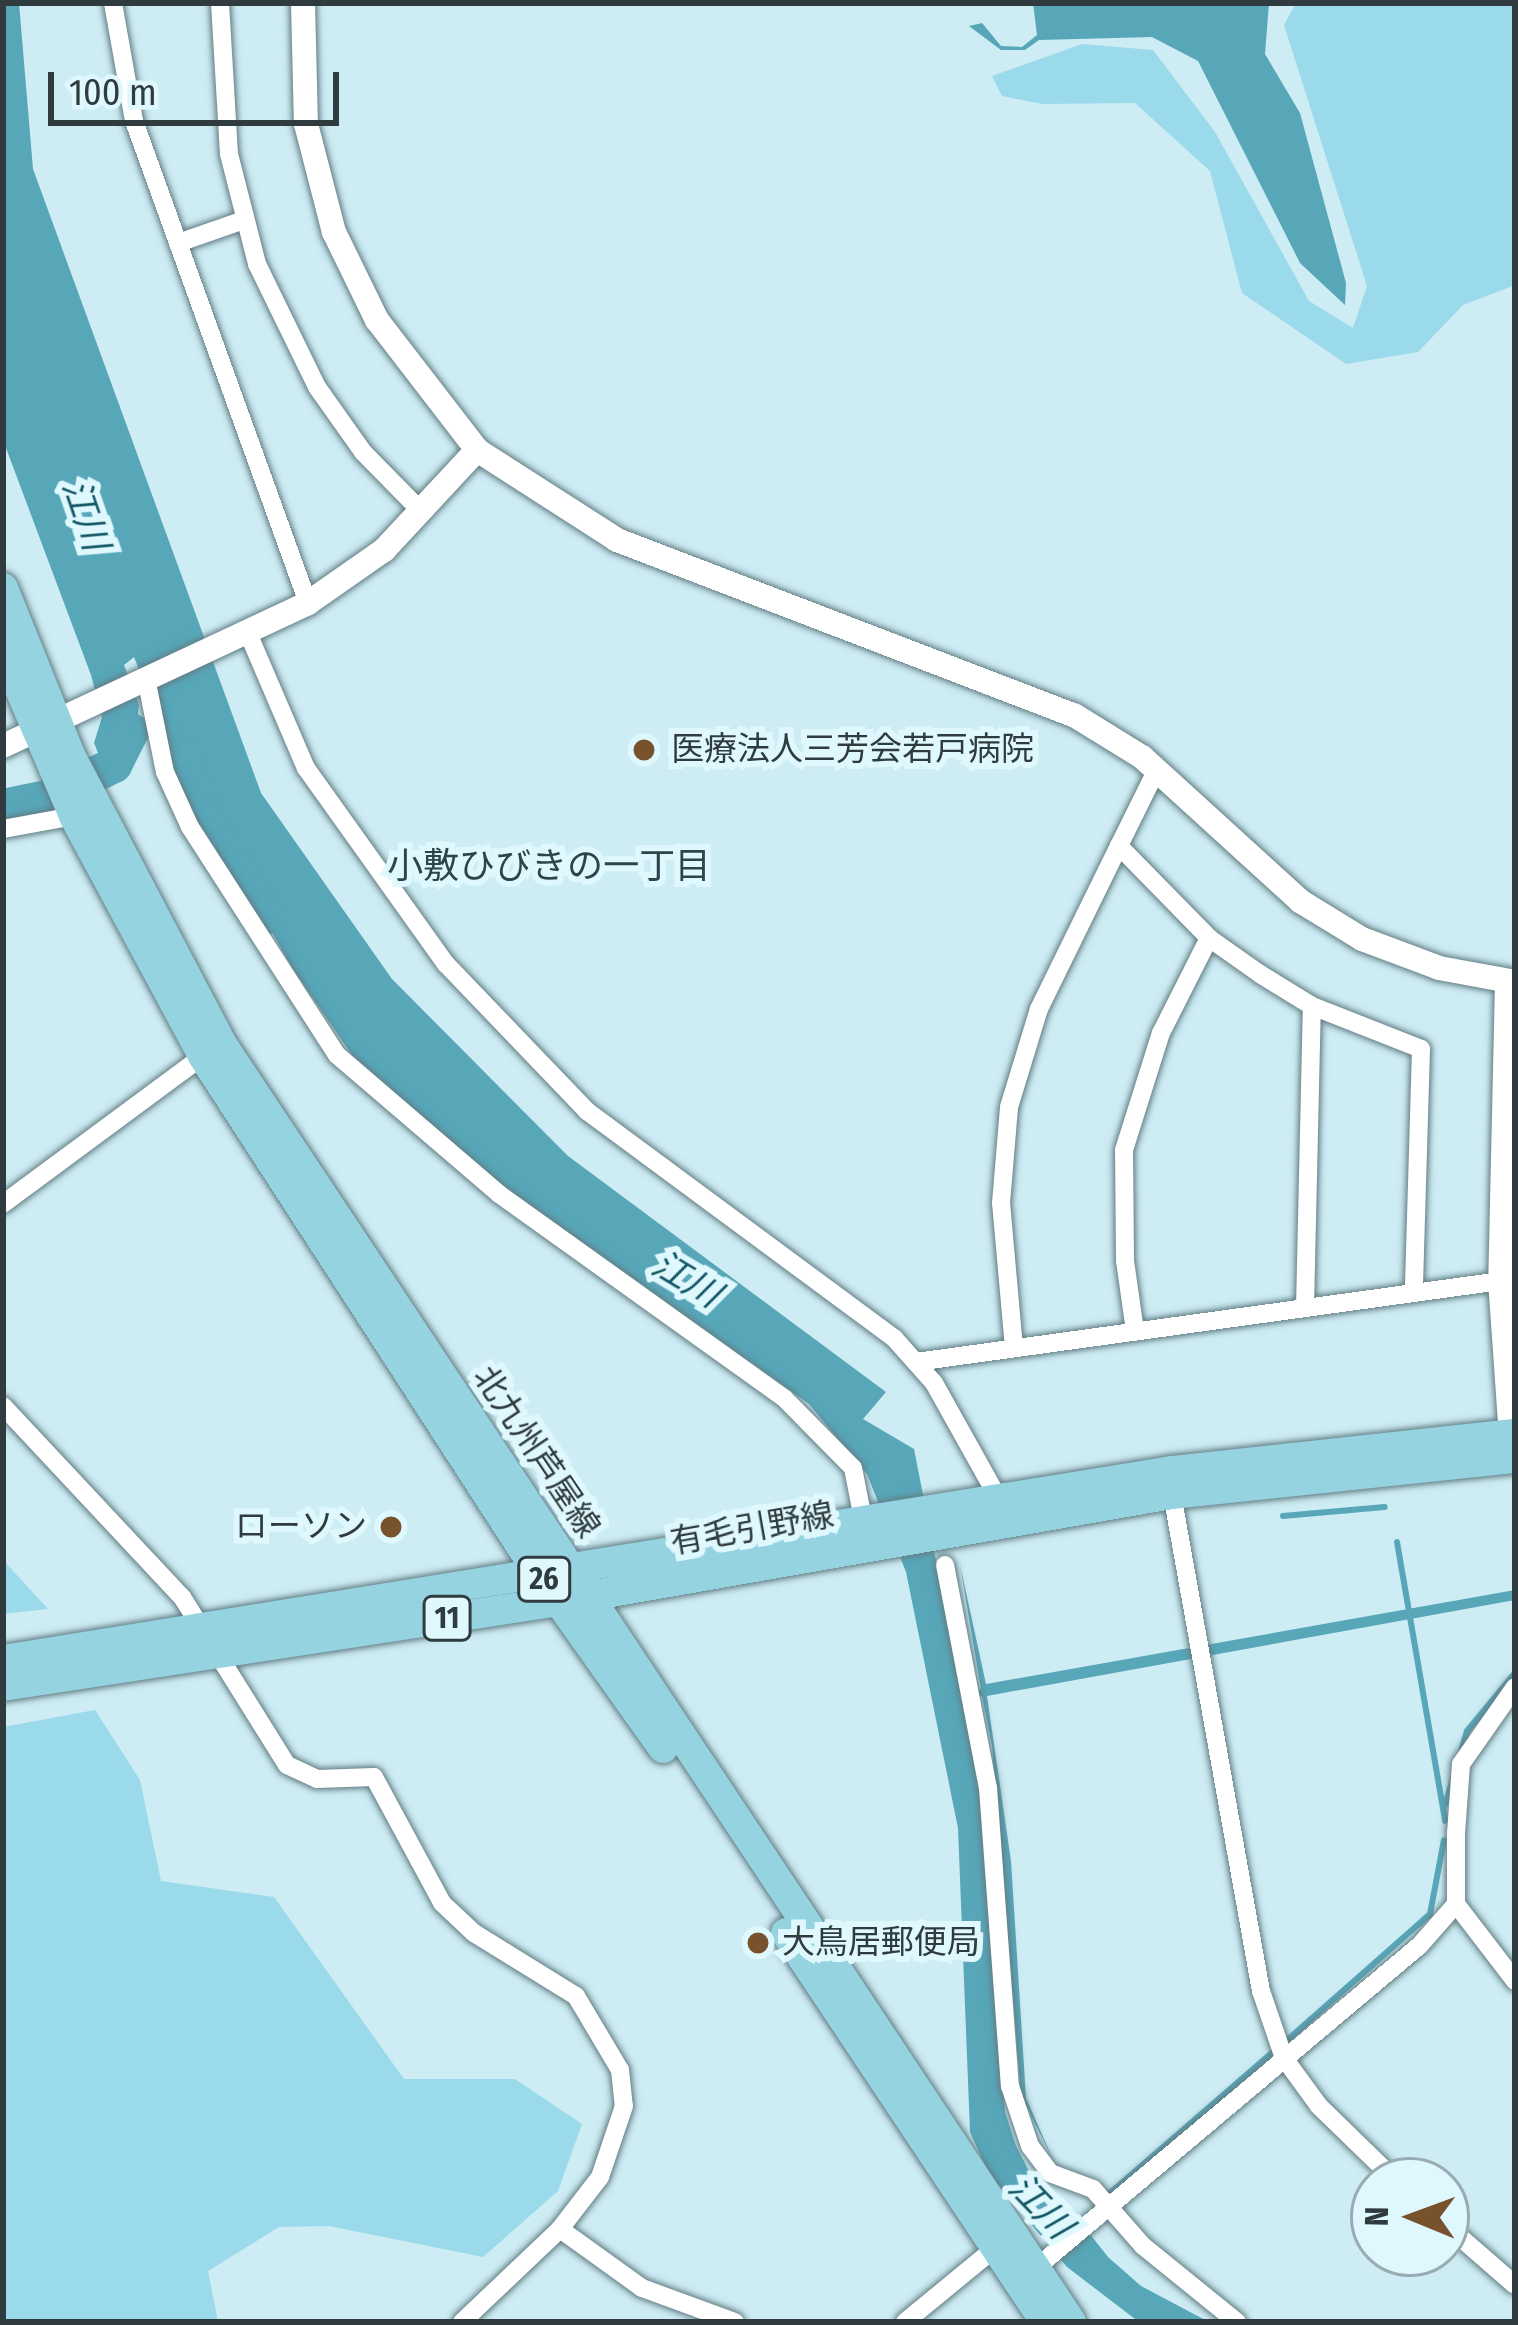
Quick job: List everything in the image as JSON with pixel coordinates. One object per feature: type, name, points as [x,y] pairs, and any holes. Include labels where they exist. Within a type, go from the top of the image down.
[{"type":"main road","name":"北九州芦屋線","points":[[3,588],[59,722],[60,760],[202,1055],[538,1572],[574,1598],[1046,2259],[1071,2322]]},
{"type":"main road","name":"北九州芦屋線","points":[[3,650],[59,722]]},
{"type":"main road","name":"北九州芦屋線","points":[[87,818],[223,1046],[571,1569],[574,1598],[1045,2322]]},
{"type":"main road","name":"有毛引野線","points":[[997,1510],[1172,1494],[1514,1446]]},
{"type":"main road","name":"有毛引野線","points":[[3,1686],[538,1572],[1514,1446]]},
{"type":"main road","name":"有毛引野線","points":[[3,1660],[574,1598],[878,1528]]},
{"type":"street","points":[[113,3],[134,121],[308,603]]},
{"type":"street","points":[[220,3],[221,92],[244,220],[317,387],[363,452],[422,512]]},
{"type":"street","points":[[303,3],[306,124],[334,232],[376,320],[477,450],[616,540],[1073,715],[1156,769],[1300,901],[1362,939],[1439,968],[1511,982],[1507,1280],[1514,1446]]},
{"type":"street","points":[[178,243],[244,220]]},
{"type":"street","points":[[3,746],[144,684],[308,603],[384,550],[477,450]]},
{"type":"street","points":[[242,636],[306,768],[446,964],[504,1030],[587,1111],[856,1305],[916,1362],[997,1510]]},
{"type":"street","points":[[144,684],[165,772],[190,827],[337,1055],[499,1194],[784,1399],[853,1468],[878,1528]]},
{"type":"street","points":[[1014,1348],[1001,1203],[1009,1107],[1039,1009],[1156,769]]},
{"type":"street","points":[[3,829],[87,818]]},
{"type":"street","points":[[1119,846],[1209,938],[1312,1006],[1421,1049],[1414,1292]]},
{"type":"street","points":[[1135,1331],[1124,1150],[1161,1033],[1209,938]]},
{"type":"street","points":[[1305,1307],[1312,1006]]},
{"type":"street","points":[[3,1204],[202,1055]]},
{"type":"street","points":[[916,1362],[1507,1280]]},
{"type":"street","points":[[3,1406],[56,1455],[109,1523],[134,1539],[210,1640],[287,1765],[317,1779],[374,1777],[442,1904],[576,1996],[620,2070],[618,2138],[600,2177],[560,2229],[462,2322]]},
{"type":"street","points":[[1172,1494],[1261,1991],[1285,2058],[1319,2106],[1371,2157]]},
{"type":"street","points":[[945,1565],[988,1787],[1010,2086],[1044,2166],[1093,2189],[1108,2210],[1187,2287],[1237,2322]]},
{"type":"street","points":[[1046,2259],[1420,1945],[1456,1904],[1461,1764],[1515,1688]]},
{"type":"street","points":[[1456,1904],[1515,1981]]},
{"type":"street","points":[[560,2229],[642,2288],[735,2322]]},
{"type":"street","points":[[1470,2246],[1515,2284]]},
{"type":"street","points":[[905,2322],[994,2248]]},
{"type":"shaded area","points":[[1296,3],[1515,3],[1515,285],[1463,305],[1418,352],[1346,364],[1242,293],[1210,171],[1135,103],[1042,104],[1002,96],[992,76],[1082,44],[1153,50],[1215,132],[1309,301],[1353,328],[1367,286],[1284,25]]},
{"type":"shaded area","points":[[3,1560],[48,1609],[3,1614]]},
{"type":"shaded area","points":[[95,1710],[140,1780],[161,1881],[274,1897],[404,2079],[515,2079],[582,2124],[558,2191],[483,2257],[329,2226],[279,2227],[208,2271],[218,2322],[3,2322],[3,1727]]},
{"type":"water","points":[[3,3],[19,3],[33,169],[261,793],[392,979],[568,1156],[886,1392],[863,1419],[914,1449],[962,1693],[981,1689],[960,1565],[986,1684],[1515,1590],[1515,1600],[987,1696],[1011,1861],[1026,2098],[1054,2162],[1021,2095],[992,1746],[982,1696],[963,1700],[984,1805],[1005,2112],[1016,2146],[1043,2198],[1078,2219],[1108,2257],[1141,2286],[1209,2322],[1139,2322],[1067,2267],[989,2174],[970,2132],[958,1828],[906,1572],[867,1474],[809,1404],[492,1178],[352,1055],[291,966],[171,750],[134,657],[124,665],[139,705],[133,762],[110,782],[94,743],[102,717],[91,675],[3,440]]},
{"type":"water","points":[[1033,3],[1269,3],[1265,54],[1300,113],[1346,283],[1345,305],[1300,263],[1198,61],[1152,37],[1039,40],[1025,50],[1001,50],[969,26],[982,23],[1001,46],[1022,47],[1037,35]]},
{"type":"waterway","points":[[3,807],[47,798],[114,765],[131,731]]},
{"type":"waterway","name":"江川","points":[[181,753],[206,820],[267,916]]},
{"type":"waterway","points":[[1283,1516],[1385,1507]]},
{"type":"waterway","points":[[1397,1542],[1445,1821]]},
{"type":"waterway","points":[[1445,1805],[1467,1731],[1515,1673]]},
{"type":"waterway","points":[[1285,2042],[1430,1914],[1444,1840]]},
{"type":"waterway","points":[[1109,2194],[1272,2053]]},
{"type":"place","name":"医療法人三芳会若戸病院","points":[[644,750]]},
{"type":"place","name":"ローソン","points":[[391,1527]]},
{"type":"place","name":"大鳥居郵便局","points":[[758,1943]]},
{"type":"district","name":"小敷ひびきの一丁目","points":[[549,867]]}]
